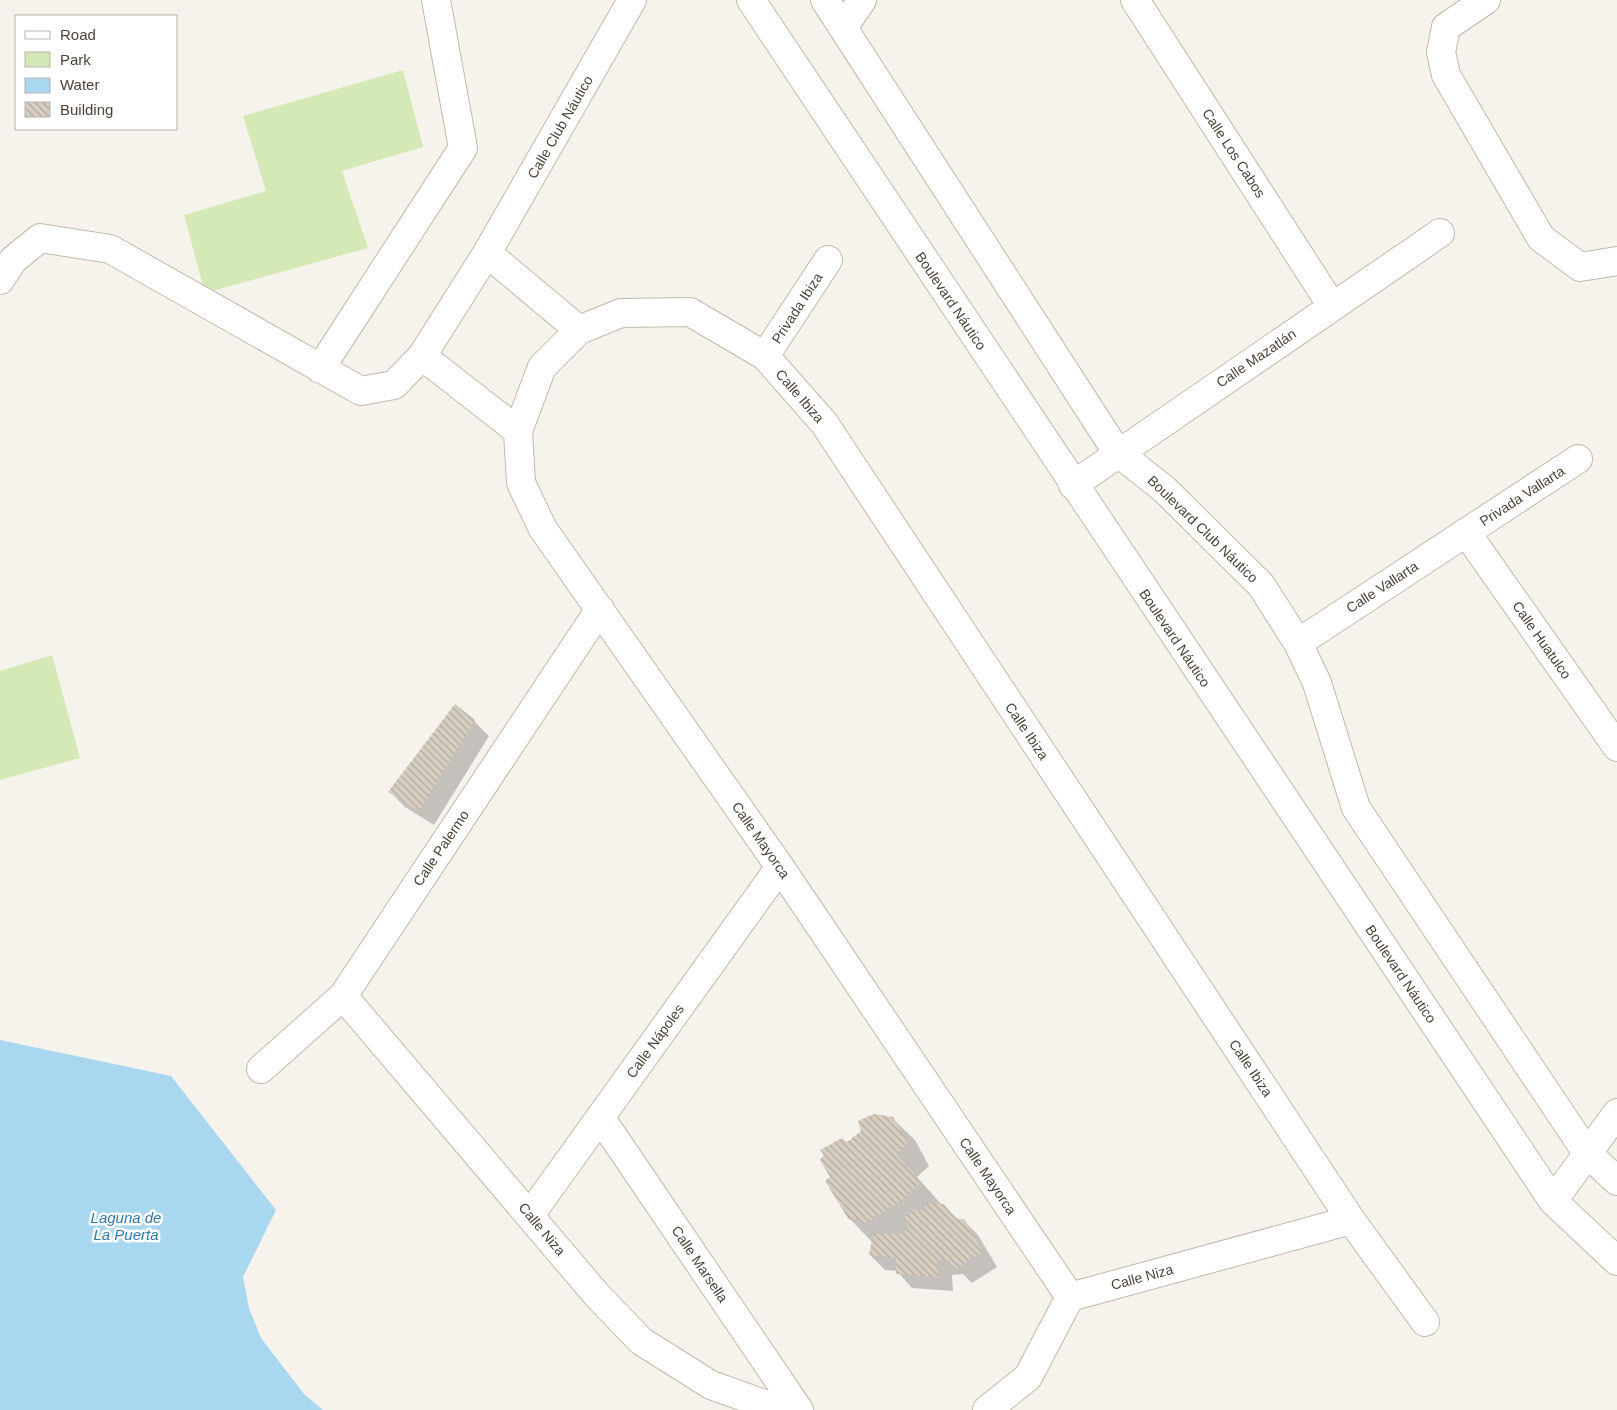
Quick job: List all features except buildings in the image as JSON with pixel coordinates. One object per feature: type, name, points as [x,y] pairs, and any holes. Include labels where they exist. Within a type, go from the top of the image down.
[{"type":"street","points":[[320,369],[463,148],[436,0]]},
{"type":"street","name":"Calle Club Náutico","points":[[0,280],[13,260],[40,238],[110,250],[361,391],[394,385],[422,356],[487,253],[632,0]]},
{"type":"street","name":"Boulevard Náutico","points":[[751,0],[1073,485],[1553,1201],[1617,1261]]},
{"type":"street","points":[[825,0],[1118,452]]},
{"type":"street","points":[[843,28],[862,0]]},
{"type":"street","name":"Calle Los Cabos","points":[[1135,0],[1332,306]]},
{"type":"street","points":[[1486,0],[1446,27],[1441,52],[1446,75],[1541,238],[1580,267],[1617,261]]},
{"type":"street","name":"Calle Mazatlán","points":[[1073,485],[1118,452],[1440,233]]},
{"type":"street","points":[[487,253],[579,330]]},
{"type":"street","name":"Privada Ibiza","points":[[765,356],[828,260]]},
{"type":"street","name":"Calle Ibiza","points":[[542,367],[579,330],[621,313],[690,312],[765,356],[824,423],[1351,1220],[1425,1322]]},
{"type":"street","points":[[422,356],[518,431]]},
{"type":"street","name":"Calle Mayorca","points":[[542,367],[518,431],[520,483],[543,529],[780,867],[1070,1297]]},
{"type":"street","name":"Boulevard Club Náutico","points":[[1118,452],[1164,489],[1261,585],[1298,643],[1318,683],[1356,808],[1587,1153]]},
{"type":"street","name":"Privada Vallarta","points":[[1466,532],[1578,459]]},
{"type":"street","name":"Calle Vallarta","points":[[1298,643],[1466,532]]},
{"type":"street","name":"Calle Huatulco","points":[[1466,532],[1617,747]]},
{"type":"street","name":"Calle Palermo","points":[[261,1069],[343,996],[600,610]]},
{"type":"street","name":"Calle Nápoles","points":[[530,1215],[780,867]]},
{"type":"street","name":"Calle Niza","points":[[343,996],[596,1294],[641,1341],[712,1386],[781,1410]]},
{"type":"street","points":[[1553,1201],[1617,1113]]},
{"type":"street","name":"Calle Marsella","points":[[600,1118],[799,1410]]},
{"type":"street","points":[[1587,1153],[1617,1181]]},
{"type":"street","name":"Calle Niza","points":[[1070,1297],[1351,1220]]},
{"type":"street","points":[[988,1410],[1028,1377],[1070,1297]]},
{"type":"green space","points":[[403,70],[423,147],[342,171],[368,248],[205,293],[184,215],[266,191],[243,116]]},
{"type":"green space","points":[[52,655],[80,758],[0,780],[0,671]]},
{"type":"water","name":"Laguna de La Puerta","points":[[0,1040],[171,1076],[276,1210],[243,1277],[249,1308],[261,1338],[304,1394],[323,1410],[0,1410]]}]
